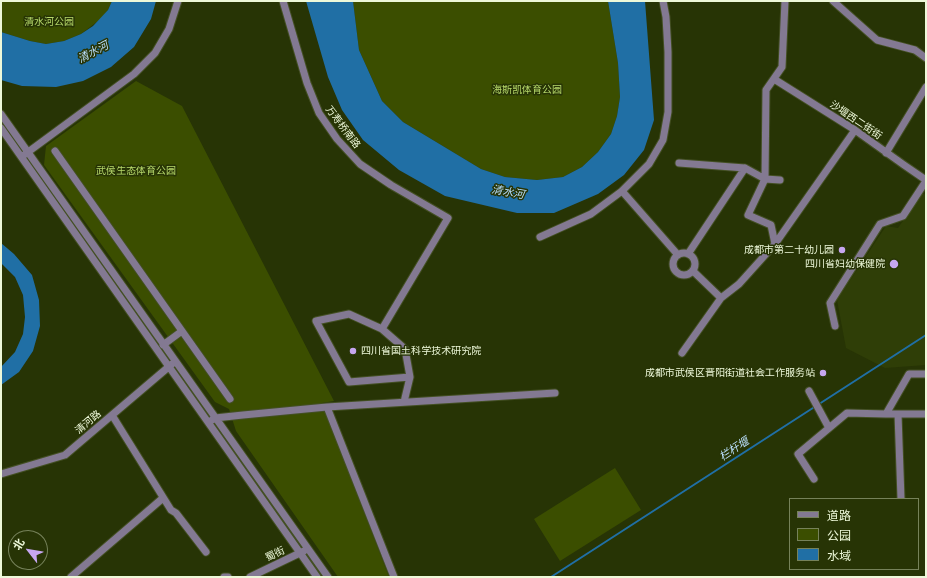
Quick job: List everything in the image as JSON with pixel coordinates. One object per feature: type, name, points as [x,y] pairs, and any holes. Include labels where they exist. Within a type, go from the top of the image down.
[{"type":"street","points":[[25,154],[134,74],[155,53],[169,29],[178,1]]},
{"type":"street","name":"万寿桥南路","points":[[283,1],[307,83],[319,113],[337,139],[360,164],[391,185],[448,218],[382,329]]},
{"type":"street","points":[[540,237],[591,214],[622,192],[648,164],[662,140],[668,112],[668,52],[666,17],[663,1]]},
{"type":"street","points":[[774,244],[771,225],[748,215],[765,179],[766,90],[782,67],[785,1]]},
{"type":"street","points":[[835,2],[877,40],[915,50],[926,58]]},
{"type":"street","name":"沙堰西二街街","points":[[774,79],[855,130],[926,180]]},
{"type":"street","points":[[886,153],[926,87]]},
{"type":"street","points":[[1,114],[25,154],[172,364],[208,422],[317,577]]},
{"type":"street","points":[[1,128],[25,154],[163,345],[172,364],[215,418],[328,577]]},
{"type":"street","points":[[682,353],[721,298],[739,284],[774,244],[855,130]]},
{"type":"street","points":[[55,151],[230,399]]},
{"type":"street","points":[[679,163],[745,168],[765,179],[780,180]]},
{"type":"street","points":[[688,254],[745,168]]},
{"type":"street","points":[[835,326],[830,303],[880,224],[903,216],[926,180]]},
{"type":"street","points":[[622,192],[678,255]]},
{"type":"street","points":[[688,254],[695,261],[693,271],[684,275],[678,273],[676,271],[674,261],[678,255],[688,254]]},
{"type":"street","points":[[693,271],[721,298]]},
{"type":"street","points":[[404,402],[410,377],[405,349],[382,329],[349,314],[316,321],[349,382],[410,377]]},
{"type":"street","points":[[163,345],[182,331]]},
{"type":"street","name":"清河路","points":[[1,474],[65,455],[172,364]]},
{"type":"street","points":[[886,414],[909,374],[926,374]]},
{"type":"street","points":[[809,391],[829,428]]},
{"type":"street","points":[[208,422],[215,418],[327,407],[555,393]]},
{"type":"street","points":[[327,407],[394,577]]},
{"type":"street","points":[[814,479],[798,454],[847,413],[926,414]]},
{"type":"street","points":[[898,414],[900,498]]},
{"type":"street","points":[[112,415],[171,510],[176,513],[206,552]]},
{"type":"street","points":[[71,577],[163,498]]},
{"type":"street","name":"蜀街","points":[[250,577],[308,549]]},
{"type":"shaded area","name":"四川省妇幼保健院","points":[[922,193],[926,195],[926,365],[885,368],[846,348],[837,300],[886,226],[898,228]]},
{"type":"green space","name":"清水河公园","points":[[1,1],[112,1],[102,18],[81,34],[64,41],[46,44],[30,41],[1,32]]},
{"type":"green space","name":"海斯凯体育公园","points":[[353,1],[608,1],[618,63],[620,97],[617,116],[611,134],[598,152],[582,167],[563,177],[537,180],[505,177],[481,169],[403,122],[382,101],[359,50]]},
{"type":"green space","name":"武侯生态体育公园","points":[[136,81],[182,106],[334,401],[322,403],[389,577],[338,577],[236,431],[229,409],[215,402],[44,165],[46,146]]},
{"type":"green space","points":[[615,468],[641,510],[560,561],[534,519]]},
{"type":"water","name":"清水河","points":[[112,1],[156,1],[151,19],[134,47],[111,67],[83,81],[56,87],[22,86],[1,80],[1,32],[30,41],[46,44],[64,41],[81,34],[93,26],[108,10]]},
{"type":"water","name":"清水河","points":[[306,1],[353,1],[359,50],[382,101],[403,122],[481,169],[505,177],[537,180],[563,177],[582,167],[598,152],[611,134],[617,116],[620,97],[618,63],[608,1],[645,1],[654,120],[644,150],[624,175],[598,194],[554,213],[517,213],[445,196],[399,170],[363,140],[342,110],[328,77]]},
{"type":"water","points":[[1,243],[14,254],[32,275],[39,300],[40,326],[33,351],[19,372],[1,385],[1,367],[15,352],[23,334],[25,317],[23,295],[15,277],[1,263]]},
{"type":"waterway","name":"栏杆堰","points":[[551,577],[926,335]]},
{"type":"place","name":"成都市第二十幼儿园","points":[[842,250]]},
{"type":"place","name":"四川省妇幼保健院","points":[[894,264]]},
{"type":"place","name":"四川省国土科学技术研究院","points":[[353,351]]},
{"type":"place","name":"成都市武侯区晋阳街道社会工作服务站","points":[[823,373]]}]
